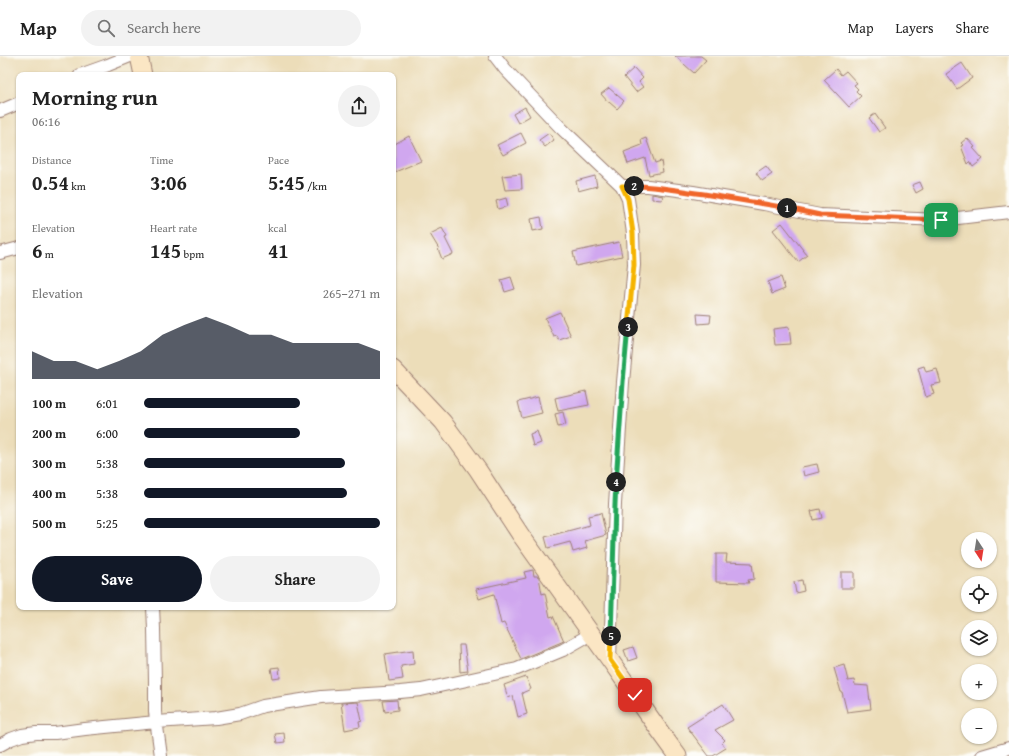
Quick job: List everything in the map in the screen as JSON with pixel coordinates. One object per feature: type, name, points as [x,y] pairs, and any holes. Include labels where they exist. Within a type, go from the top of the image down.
[{"type":"street","points":[[88,72],[130,56]]},
{"type":"street","points":[[138,56],[142,72]]},
{"type":"street","points":[[495,56],[505,69],[561,128],[622,186],[628,199],[633,233],[634,265],[623,382],[615,504],[610,660]]},
{"type":"street","points":[[0,111],[16,104]]},
{"type":"street","points":[[622,186],[648,186],[685,191],[820,215],[941,220],[1009,212]]},
{"type":"street","points":[[0,252],[16,249]]},
{"type":"street","points":[[396,372],[443,422],[478,470],[520,534],[659,730],[673,755]]},
{"type":"street","points":[[152,610],[155,674],[154,704],[161,756]]},
{"type":"street","points":[[0,745],[11,739],[36,733],[55,733],[156,722],[216,718],[240,714],[263,706],[321,696],[422,690],[517,669],[563,650],[591,634]]},
{"type":"street","points":[[982,756],[1009,748]]},
{"type":"building","points":[[675,56],[701,56],[706,60],[694,73]]},
{"type":"building","points":[[962,63],[972,78],[957,89],[946,74]]},
{"type":"building","points":[[634,68],[643,78],[639,82],[643,87],[636,92],[624,77]]},
{"type":"building","points":[[836,69],[841,75],[846,71],[857,83],[854,85],[858,89],[856,91],[861,96],[849,107],[824,80]]},
{"type":"building","points":[[609,88],[624,101],[617,109],[601,94]]},
{"type":"building","points":[[525,107],[530,116],[518,123],[513,114]]},
{"type":"building","points":[[875,114],[885,128],[879,132],[869,118]]},
{"type":"building","points":[[521,133],[526,143],[503,155],[497,145]]},
{"type":"building","points":[[549,133],[554,140],[545,147],[539,140]]},
{"type":"building","points":[[409,136],[421,161],[396,172],[396,143]]},
{"type":"building","points":[[646,138],[655,163],[661,161],[663,172],[649,175],[645,158],[628,164],[624,152],[642,145],[641,140]]},
{"type":"building","points":[[967,138],[975,147],[973,148],[983,159],[973,167],[970,162],[968,164],[961,146],[963,145],[961,143]]},
{"type":"building","points":[[766,166],[772,174],[762,181],[756,173]]},
{"type":"building","points":[[521,174],[522,189],[505,190],[502,176]]},
{"type":"building","points":[[595,176],[597,186],[578,191],[576,181]]},
{"type":"building","points":[[920,182],[923,189],[916,193],[912,185]]},
{"type":"building","points":[[652,194],[663,196],[662,200],[652,199]]},
{"type":"building","points":[[506,198],[508,206],[498,209],[496,201]]},
{"type":"building","points":[[541,217],[543,229],[533,231],[531,219]]},
{"type":"building","points":[[782,223],[807,255],[798,262],[773,230]]},
{"type":"building","points":[[442,228],[453,254],[442,259],[439,249],[430,234]]},
{"type":"building","points":[[619,242],[622,256],[576,266],[573,252]]},
{"type":"building","points":[[511,277],[515,289],[505,292],[501,280]]},
{"type":"building","points":[[781,277],[785,289],[772,294],[768,282]]},
{"type":"building","points":[[560,312],[571,336],[559,340],[557,336],[554,337],[545,318]]},
{"type":"building","points":[[697,314],[711,315],[710,323],[698,324]]},
{"type":"building","points":[[789,327],[791,344],[775,345],[773,329]]},
{"type":"building","points":[[924,366],[926,372],[937,369],[941,383],[931,385],[934,394],[926,397],[918,368]]},
{"type":"building","points":[[586,391],[589,405],[558,411],[555,398]]},
{"type":"building","points":[[538,397],[542,413],[522,418],[518,402]]},
{"type":"building","points":[[563,412],[566,425],[558,427],[555,414]]},
{"type":"building","points":[[537,431],[541,443],[533,446],[530,434]]},
{"type":"building","points":[[817,464],[819,472],[804,476],[802,467]]},
{"type":"building","points":[[820,509],[822,518],[813,520],[811,511]]},
{"type":"building","points":[[601,513],[606,535],[585,541],[587,548],[573,552],[570,542],[548,548],[545,537],[590,525],[588,516]]},
{"type":"building","points":[[716,554],[727,554],[726,562],[752,563],[754,579],[748,580],[749,583],[716,582]]},
{"type":"building","points":[[533,570],[534,576],[539,577],[542,594],[545,593],[550,617],[553,616],[564,641],[521,659],[504,623],[501,624],[494,594],[479,599],[476,589],[526,578],[524,572]]},
{"type":"building","points":[[841,572],[854,572],[854,588],[841,588]]},
{"type":"building","points":[[802,580],[804,591],[796,593],[794,582]]},
{"type":"building","points":[[459,645],[464,645],[468,671],[460,672]]},
{"type":"building","points":[[633,647],[637,658],[628,661],[624,650]]},
{"type":"building","points":[[413,650],[414,664],[401,666],[403,679],[389,681],[385,654]]},
{"type":"building","points":[[844,665],[848,681],[854,680],[855,685],[868,686],[871,709],[847,712],[834,668]]},
{"type":"building","points":[[279,667],[280,678],[273,679],[271,668]]},
{"type":"building","points":[[526,677],[531,689],[522,693],[527,714],[518,717],[513,696],[508,698],[504,685]]},
{"type":"building","points":[[397,700],[398,710],[385,712],[383,701]]},
{"type":"building","points":[[358,702],[362,721],[359,722],[360,727],[345,730],[341,703]]},
{"type":"building","points":[[723,704],[733,720],[715,730],[725,740],[722,743],[726,748],[713,756],[709,756],[687,727]]},
{"type":"building","points":[[284,733],[285,742],[277,743],[275,734]]},
{"type":"route","points":[[635,695],[610,660],[615,504],[623,382],[634,265],[633,233],[628,199],[622,186],[648,186],[693,192],[820,215],[941,220]]}]
